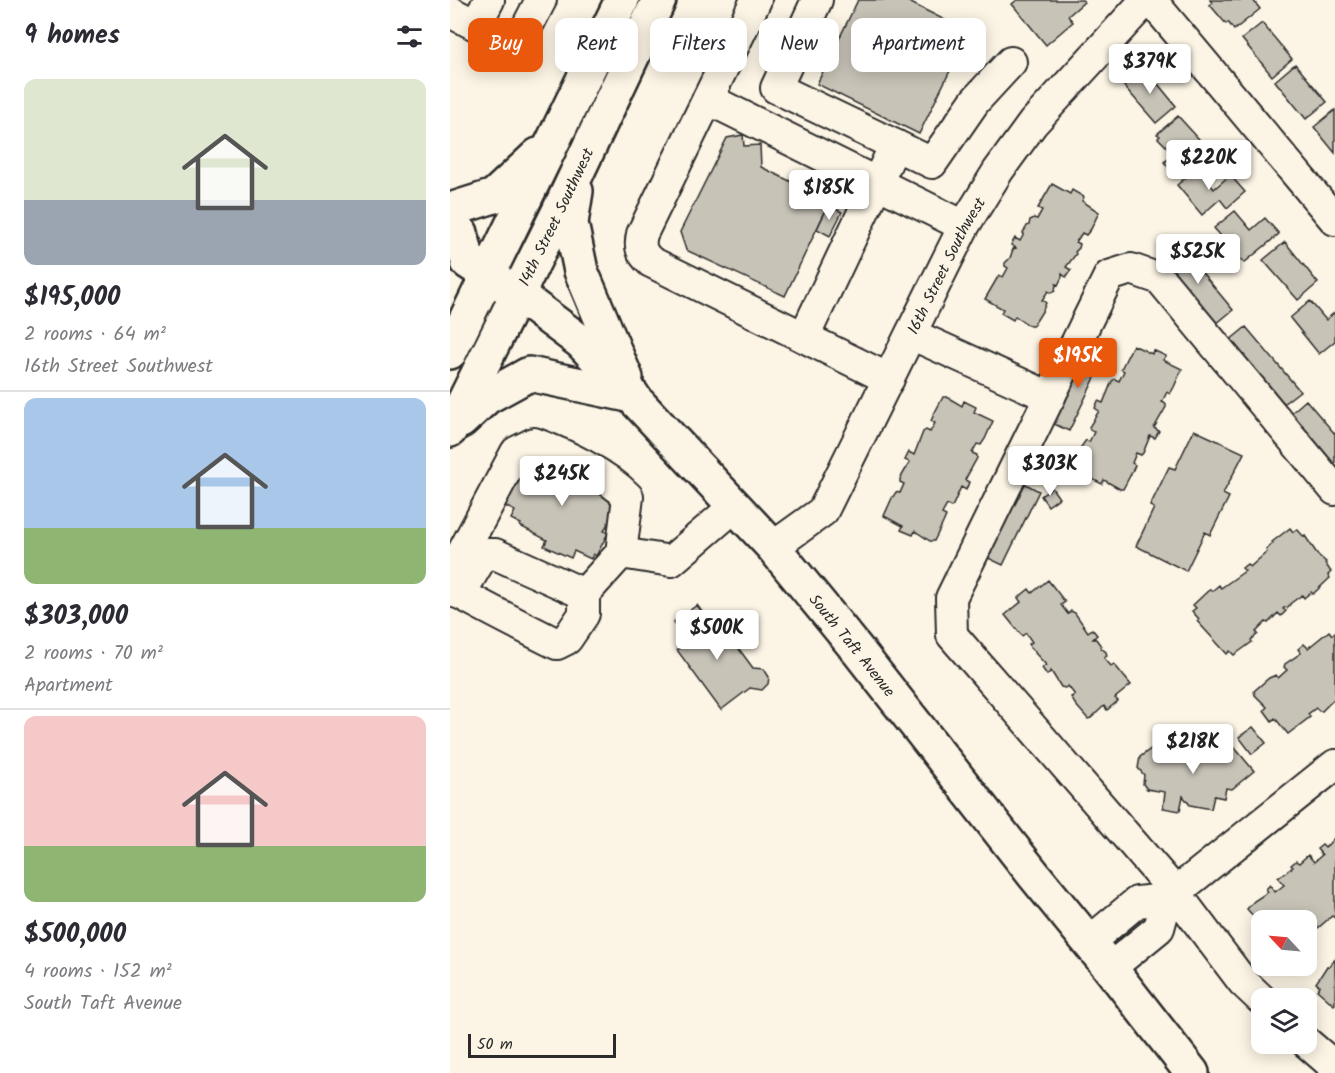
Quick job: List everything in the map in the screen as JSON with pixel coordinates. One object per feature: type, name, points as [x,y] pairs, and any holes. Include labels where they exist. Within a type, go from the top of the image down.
[{"type":"main road","points":[[450,352],[468,267],[552,141],[622,0]]},
{"type":"main road","name":"14th Street Southwest","points":[[450,431],[659,0]]},
{"type":"main road","points":[[450,210],[494,196],[552,141]]},
{"type":"main road","points":[[580,165],[571,223],[581,271],[633,396]]},
{"type":"main road","points":[[450,227],[461,233],[468,267]]},
{"type":"main road","name":"South Taft Avenue","points":[[468,267],[518,294],[581,342],[773,547],[1192,1073]]},
{"type":"main road","points":[[450,431],[487,397],[529,374],[633,396]]},
{"type":"street","points":[[450,12],[483,12],[518,46],[540,0]]},
{"type":"street","points":[[756,0],[642,234],[640,245],[643,255],[651,262],[889,379]]},
{"type":"street","points":[[759,124],[817,0]]},
{"type":"street","name":"16th Street Southwest","points":[[773,547],[824,511],[964,225],[998,171],[1033,123],[1146,0]]},
{"type":"street","points":[[1151,0],[1335,220]]},
{"type":"street","points":[[776,88],[932,163],[975,101],[1011,62]]},
{"type":"street","points":[[708,99],[964,225]]},
{"type":"street","points":[[804,337],[895,145]]},
{"type":"street","points":[[1251,990],[952,635],[951,598],[1109,276],[1131,269],[1160,279],[1335,490]]},
{"type":"street","points":[[911,334],[1050,396]]},
{"type":"street","points":[[534,443],[555,451],[620,488],[627,497],[622,543],[584,594],[584,614],[567,639],[557,644],[453,586],[516,452],[534,443]]},
{"type":"street","points":[[622,543],[672,561],[735,506]]},
{"type":"street","points":[[453,586],[487,554],[495,554],[584,594]]},
{"type":"street","points":[[1089,942],[1137,902],[1171,895],[1335,765]]},
{"type":"street","points":[[1110,968],[1159,928],[1171,895]]},
{"type":"street","points":[[1317,1051],[1335,1067]]},
{"type":"building","points":[[858,0],[905,0],[941,18],[851,18],[851,72],[949,72],[919,134],[817,84],[823,72],[839,72],[839,39]]},
{"type":"building","points":[[1017,0],[1083,0],[1084,2],[1068,16],[1073,22],[1046,45],[1012,4]]},
{"type":"building","points":[[1210,0],[1253,0],[1260,9],[1234,30],[1210,5],[1212,3]]},
{"type":"building","points":[[1262,23],[1292,59],[1272,76],[1242,39]]},
{"type":"building","points":[[1295,64],[1327,102],[1306,119],[1275,81]]},
{"type":"building","points":[[1144,67],[1176,106],[1156,123],[1123,85]]},
{"type":"building","points":[[1335,110],[1335,153],[1314,127]]},
{"type":"building","points":[[1178,116],[1207,148],[1175,175],[1164,162],[1175,155],[1158,138],[1160,136],[1157,134]]},
{"type":"building","points":[[743,135],[744,146],[760,145],[761,167],[800,186],[805,177],[821,185],[816,195],[830,201],[785,296],[686,250],[680,232],[727,138]]},
{"type":"building","points":[[1197,168],[1214,189],[1230,175],[1245,192],[1227,208],[1220,199],[1202,215],[1177,185]]},
{"type":"building","points":[[1052,184],[1070,194],[1072,190],[1084,197],[1082,201],[1099,212],[1091,229],[1086,235],[1082,233],[1076,242],[1080,244],[1079,248],[1066,267],[1071,270],[1066,277],[1062,274],[1055,291],[1051,293],[1048,291],[1042,300],[1046,303],[1043,310],[1033,326],[1030,326],[1015,316],[1013,320],[1001,313],[1003,309],[985,299],[999,275],[1003,277],[1008,268],[1005,263],[1010,258],[1013,249],[1016,248],[1011,245],[1015,238],[1020,241],[1030,220],[1037,219],[1042,210],[1038,208]]},
{"type":"building","points":[[828,206],[842,212],[830,236],[817,229]]},
{"type":"building","points":[[1235,211],[1251,230],[1265,218],[1279,234],[1244,263],[1214,228]]},
{"type":"building","points":[[1285,242],[1318,283],[1298,300],[1263,260]]},
{"type":"building","points":[[1180,246],[1233,310],[1216,324],[1162,260]]},
{"type":"building","points":[[1310,301],[1326,320],[1335,312],[1335,341],[1319,354],[1290,318]]},
{"type":"building","points":[[1246,327],[1300,391],[1283,404],[1230,340]]},
{"type":"building","points":[[1133,345],[1152,354],[1153,350],[1166,356],[1163,360],[1182,369],[1170,394],[1167,392],[1162,402],[1166,404],[1166,407],[1154,428],[1159,431],[1155,438],[1150,436],[1141,455],[1136,453],[1132,463],[1135,465],[1132,472],[1123,489],[1120,489],[1104,480],[1102,484],[1090,478],[1092,474],[1074,465],[1081,447],[1086,440],[1089,442],[1094,432],[1089,427],[1099,411],[1095,408],[1098,401],[1103,403],[1112,381],[1115,379],[1119,381],[1124,371],[1121,369]]},
{"type":"building","points":[[1086,348],[1105,357],[1069,431],[1050,422]]},
{"type":"building","points":[[943,397],[962,406],[964,401],[976,407],[974,412],[993,421],[985,439],[981,445],[977,444],[972,453],[977,455],[977,458],[965,480],[969,482],[966,490],[961,487],[953,505],[951,507],[947,505],[942,514],[946,516],[943,523],[934,541],[930,541],[915,531],[913,535],[901,530],[903,526],[884,516],[892,498],[896,492],[900,493],[904,484],[900,482],[900,479],[910,462],[905,460],[909,452],[914,455],[923,432],[926,430],[930,432],[935,423],[931,421]]},
{"type":"building","points":[[1306,400],[1335,434],[1335,467],[1290,414]]},
{"type":"building","points":[[1194,430],[1244,453],[1223,494],[1229,497],[1210,535],[1205,532],[1186,571],[1136,546],[1154,508],[1150,506],[1169,467],[1175,469]]},
{"type":"building","points":[[544,452],[623,494],[604,531],[608,533],[596,556],[593,554],[591,559],[574,551],[571,558],[544,546],[547,540],[520,526],[521,524],[511,519],[515,511],[495,501],[508,475],[525,484],[535,462],[538,463]]},
{"type":"building","points":[[1020,481],[1039,491],[1003,565],[984,556]]},
{"type":"building","points":[[1052,488],[1059,498],[1048,506],[1041,496]]},
{"type":"building","points":[[1290,528],[1293,532],[1297,529],[1305,536],[1318,555],[1326,562],[1331,572],[1328,575],[1330,578],[1313,594],[1311,592],[1304,598],[1302,595],[1287,608],[1285,607],[1283,609],[1286,611],[1281,616],[1278,613],[1268,623],[1266,622],[1256,632],[1258,634],[1251,640],[1252,642],[1244,648],[1234,655],[1230,651],[1227,654],[1197,621],[1199,619],[1192,611],[1196,608],[1193,605],[1210,589],[1212,591],[1219,585],[1221,588],[1245,571],[1242,568],[1247,564],[1250,567],[1267,552],[1272,542]]},
{"type":"building","points":[[1048,580],[1065,602],[1061,605],[1068,614],[1071,611],[1075,613],[1088,632],[1092,629],[1097,635],[1093,639],[1096,639],[1106,652],[1107,656],[1104,658],[1111,666],[1114,664],[1131,685],[1115,698],[1118,701],[1107,710],[1104,706],[1088,719],[1075,704],[1071,697],[1075,695],[1068,686],[1061,687],[1051,671],[1047,675],[1042,668],[1046,665],[1030,648],[1029,644],[1032,642],[1026,633],[1022,636],[1005,615],[1021,602],[1018,598],[1029,589],[1032,593]]},
{"type":"building","points":[[697,605],[725,644],[736,645],[753,668],[764,669],[769,677],[768,684],[762,690],[750,688],[721,710],[677,650],[688,642],[674,622]]},
{"type":"building","points":[[1329,631],[1332,635],[1335,632],[1335,698],[1322,711],[1316,708],[1308,714],[1310,717],[1288,734],[1275,718],[1272,721],[1264,710],[1267,707],[1254,691],[1269,678],[1276,675],[1278,678],[1287,670],[1284,667],[1285,664],[1301,653],[1298,649],[1304,644],[1308,648]]},
{"type":"building","points":[[1253,727],[1266,743],[1252,754],[1239,737]]},
{"type":"building","points":[[1216,744],[1235,748],[1254,771],[1232,789],[1226,788],[1224,798],[1214,796],[1211,809],[1190,805],[1183,796],[1180,811],[1163,808],[1165,792],[1147,789],[1143,784],[1144,775],[1138,768],[1140,757],[1152,748],[1188,754],[1195,762]]},
{"type":"building","points":[[1335,837],[1335,918],[1332,916],[1318,928],[1317,910],[1251,910],[1251,914],[1247,909],[1254,901],[1268,892],[1266,889],[1270,885],[1275,892],[1284,885],[1278,878],[1293,867],[1291,865],[1296,861],[1299,863],[1308,855],[1314,862],[1322,855],[1317,849],[1322,845],[1325,848]]},
{"type":"building","points":[[1335,959],[1334,1005],[1317,990],[1320,986],[1316,983],[1327,966],[1329,967]]}]
